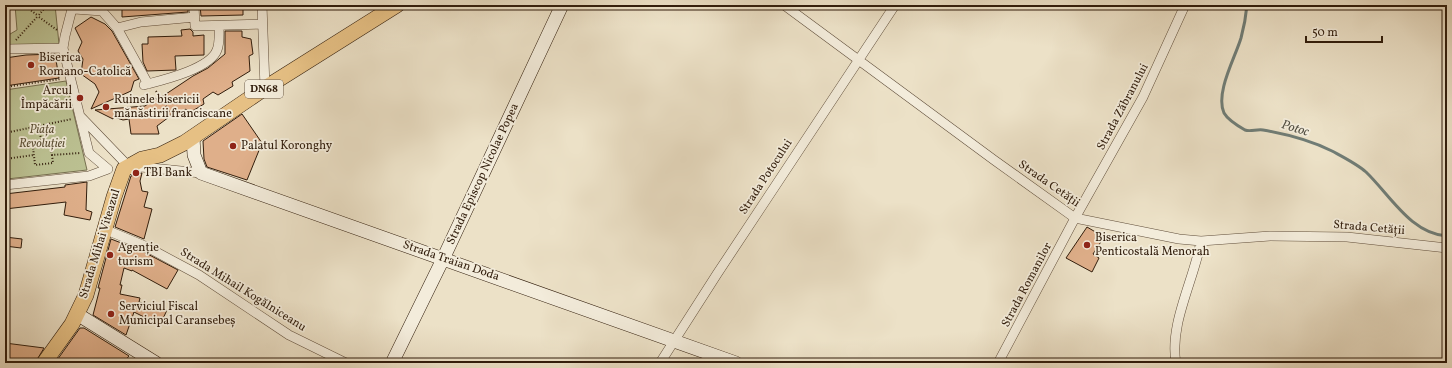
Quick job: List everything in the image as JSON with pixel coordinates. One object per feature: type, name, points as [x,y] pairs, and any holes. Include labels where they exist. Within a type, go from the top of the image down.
[{"type":"main road","name":"DN68","points":[[128,165],[142,159],[160,155],[193,137],[265,88],[397,5]]},
{"type":"main road","name":"Strada Episcop Nicolae Popea","points":[[392,363],[443,259],[562,5]]},
{"type":"main road","points":[[193,137],[194,155],[201,173]]},
{"type":"main road","name":"Strada Mihai Viteazul","points":[[44,363],[77,314],[86,295],[119,180],[124,169],[128,165]]},
{"type":"main road","name":"Strada Traian Doda","points":[[201,173],[736,363]]},
{"type":"main road","points":[[77,314],[156,363]]},
{"type":"street","points":[[194,5],[195,22]]},
{"type":"street","points":[[262,5],[265,88]]},
{"type":"street","name":"Strada Cetății","points":[[784,5],[1075,218],[1152,234],[1201,241],[1270,236],[1347,237],[1447,248]]},
{"type":"street","name":"Strada Potocului","points":[[660,363],[716,274],[895,5]]},
{"type":"street","name":"Strada Zăbranului","points":[[1075,218],[1143,97],[1185,5]]},
{"type":"street","points":[[5,185],[89,176],[108,170],[89,153],[63,48],[74,7],[102,11],[117,28],[147,84],[192,71],[212,59],[218,45],[219,26]]},
{"type":"street","points":[[117,28],[141,22],[195,22],[219,26],[262,24]]},
{"type":"street","points":[[8,49],[63,48]]},
{"type":"street","points":[[81,117],[132,170],[141,167],[201,173]]},
{"type":"street","name":"Strada Romanilor","points":[[998,363],[1075,218]]},
{"type":"street","name":"Strada Mihail Kogălniceanu","points":[[104,229],[144,246],[199,275],[289,335],[346,363]]},
{"type":"street","points":[[1176,363],[1175,341],[1182,306],[1197,262],[1201,241]]},
{"type":"path","points":[[24,5],[65,36]]},
{"type":"path","points":[[8,49],[47,5]]},
{"type":"path","points":[[5,87],[71,78]]},
{"type":"path","points":[[147,84],[174,118]]},
{"type":"path","points":[[5,133],[81,117]]},
{"type":"path","points":[[39,127],[42,146]]},
{"type":"path","points":[[50,144],[52,155],[53,163],[35,165],[34,147],[50,144]]},
{"type":"path","points":[[52,155],[89,153]]},
{"type":"path","points":[[5,159],[34,155]]},
{"type":"green space","points":[[15,5],[55,5],[59,44],[5,47],[5,37],[17,30]]},
{"type":"green space","name":"Piața Revoluției","points":[[66,81],[87,170],[7,179],[5,90]]},
{"type":"building","points":[[122,5],[188,5],[188,12],[122,17]]},
{"type":"building","points":[[200,5],[243,5],[243,15],[201,16]]},
{"type":"building","points":[[91,17],[105,24],[112,31],[139,79],[134,81],[131,91],[91,109],[99,92],[95,84],[81,74],[83,59],[78,51],[82,42],[75,28]]},
{"type":"building","points":[[190,29],[193,32],[193,36],[204,35],[204,55],[175,56],[176,70],[147,71],[143,62],[142,44],[148,44],[148,37],[182,36],[181,30]]},
{"type":"building","points":[[225,31],[242,31],[242,37],[251,39],[253,54],[249,56],[250,71],[232,82],[233,86],[218,95],[213,92],[203,99],[204,104],[189,113],[186,109],[179,114],[177,111],[157,126],[159,134],[131,134],[129,119],[123,120],[114,117],[113,119],[95,110],[145,106],[156,98],[157,100],[208,68],[225,54]]},
{"type":"building","name":"Biserica Romano-Catolică","points":[[55,54],[59,78],[5,86],[5,58],[26,55]]},
{"type":"building","name":"Palatul Koronghy","points":[[242,114],[262,143],[247,180],[207,167],[204,159],[203,141]]},
{"type":"building","points":[[142,173],[140,181],[142,191],[148,192],[144,207],[152,209],[144,239],[115,227],[131,176]]},
{"type":"building","points":[[87,182],[86,210],[92,212],[90,220],[64,215],[66,202],[5,209],[5,194],[65,187],[65,185]]},
{"type":"building","name":"Biserica Penticostală Menorah","points":[[1087,227],[1104,237],[1093,254],[1099,258],[1092,272],[1066,258]]},
{"type":"building","points":[[5,237],[22,239],[21,248],[5,246]]},
{"type":"building","points":[[111,239],[142,251],[178,270],[167,289],[132,270],[124,268],[120,285],[122,285],[120,294],[140,298],[139,302],[167,310],[160,325],[134,312],[126,335],[93,315],[100,288],[98,288]]},
{"type":"building","points":[[80,328],[84,328],[129,356],[123,363],[55,363]]},
{"type":"building","points":[[5,343],[44,348],[35,363],[5,363]]},
{"type":"waterway","name":"Potoc","points":[[1247,5],[1241,38],[1227,76],[1222,96],[1222,105],[1226,116],[1233,123],[1245,130],[1263,130],[1290,136],[1316,144],[1332,151],[1354,163],[1366,172],[1412,221],[1434,234],[1447,236]]},
{"type":"place","name":"Biserica Romano-Catolică","points":[[31,65]]},
{"type":"place","name":"Arcul Împăcării","points":[[80,98]]},
{"type":"place","name":"Ruinele bisericii mănăstirii franciscane","points":[[106,107]]},
{"type":"place","name":"Palatul Koronghy","points":[[233,146]]},
{"type":"place","name":"TBI Bank","points":[[136,173]]},
{"type":"place","name":"Biserica Penticostală Menorah","points":[[1087,245]]},
{"type":"place","name":"Agenție turism","points":[[110,255]]},
{"type":"place","name":"Serviciul Fiscal Municipal Caransebeș","points":[[111,314]]}]
